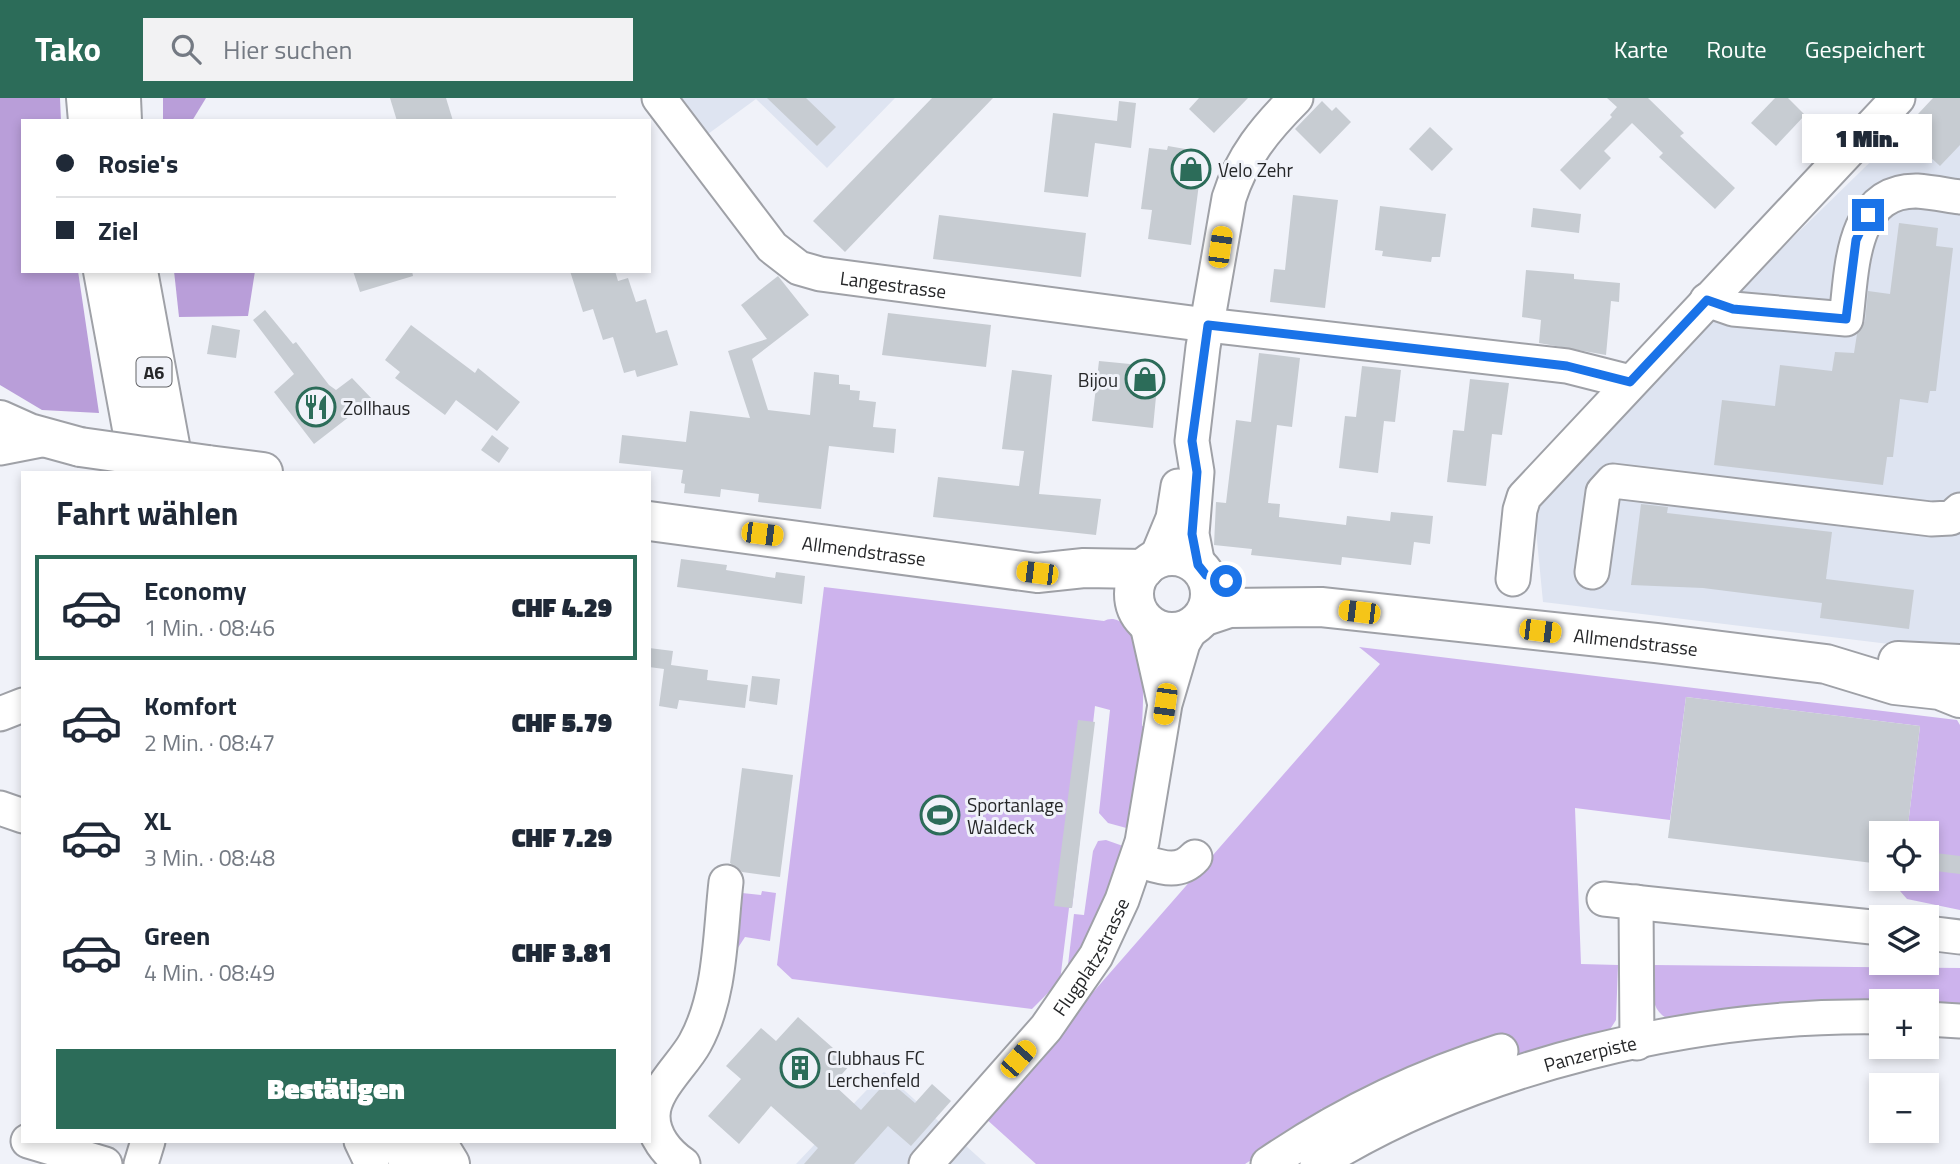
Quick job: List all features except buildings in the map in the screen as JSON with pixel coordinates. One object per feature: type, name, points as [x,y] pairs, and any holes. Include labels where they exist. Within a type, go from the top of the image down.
[{"type":"main road","points":[[86,98],[88,119]]},
{"type":"main road","points":[[121,98],[122,119]]},
{"type":"main road","name":"A6","points":[[103,273],[139,471]]},
{"type":"main road","name":"A6","points":[[139,273],[192,469]]},
{"type":"main road","points":[[0,420],[63,443],[192,469],[239,471]]},
{"type":"main road","name":"Allmendstrasse","points":[[651,521],[1037,573],[1150,564]]},
{"type":"main road","points":[[1175,555],[1202,570],[1210,596],[1198,622],[1166,632],[1141,615],[1135,584],[1150,564],[1175,555]]},
{"type":"main road","name":"Allmendstrasse","points":[[1202,570],[1321,607]]},
{"type":"main road","name":"Allmendstrasse","points":[[1037,573],[1082,591],[1114,596],[1141,615]]},
{"type":"main road","name":"Allmendstrasse","points":[[1198,622],[1229,608],[1321,607],[1826,664],[1899,661],[1960,664]]},
{"type":"main road","name":"Allmendstrasse","points":[[1826,664],[1895,685],[1940,691],[1960,698]]},
{"type":"main road","points":[[399,1143],[411,1164]]},
{"type":"main road","points":[[437,1143],[450,1164]]},
{"type":"street","name":"Langestrasse","points":[[659,98],[772,247],[799,268],[820,274],[1208,325],[1567,366],[1630,382]]},
{"type":"street","points":[[1150,564],[1168,535],[1180,470],[1192,441],[1224,221],[1236,175],[1253,145],[1296,98]]},
{"type":"street","points":[[1513,579],[1520,510],[1524,497],[1898,98]]},
{"type":"street","points":[[1707,300],[1733,309],[1846,319],[1856,240],[1868,215],[1882,202],[1901,193],[1915,191],[1960,197]]},
{"type":"street","points":[[1192,441],[1197,472],[1192,534],[1202,570]]},
{"type":"street","points":[[0,448],[63,443]]},
{"type":"street","points":[[1592,572],[1603,492],[1613,481],[1931,519],[1951,518],[1960,510]]},
{"type":"street","name":"Flugplatzstrasse","points":[[1141,615],[1165,704]]},
{"type":"street","name":"Flugplatzstrasse","points":[[926,1164],[998,1070],[1086,973],[1137,860],[1147,820],[1165,704],[1183,643],[1198,622]]},
{"type":"street","points":[[0,714],[21,706]]},
{"type":"street","points":[[0,808],[21,815]]},
{"type":"street","points":[[1137,860],[1174,869],[1183,867],[1195,857]]},
{"type":"street","points":[[683,1164],[662,1144],[655,1130],[654,1102],[694,1045],[706,1021],[713,990],[726,882]]},
{"type":"street","points":[[1604,899],[1869,927]]},
{"type":"street","points":[[1636,902],[1637,1043]]},
{"type":"street","points":[[1939,934],[1960,937]]},
{"type":"street","name":"Panzerpiste","points":[[1317,1164],[1403,1118],[1489,1084],[1572,1058],[1637,1043],[1767,1022],[1869,1018]]},
{"type":"street","points":[[1939,1020],[1960,1021]]},
{"type":"street","points":[[1268,1164],[1311,1136],[1392,1093],[1435,1073],[1501,1051]]},
{"type":"street","points":[[0,1133],[21,1139]]},
{"type":"street","points":[[35,1143],[105,1164]]},
{"type":"street","points":[[141,1164],[147,1143]]},
{"type":"street","points":[[362,1143],[372,1164]]},
{"type":"shaded area","points":[[0,98],[60,98],[61,119],[21,119],[21,273],[78,273],[99,413],[42,410],[0,385]]},
{"type":"shaded area","points":[[163,98],[206,98],[193,119],[163,119]]},
{"type":"shaded area","points":[[681,98],[895,98],[827,168],[756,99],[708,134]]},
{"type":"shaded area","points":[[1960,98],[1960,647],[1922,648],[1543,602],[1534,510],[1735,294],[1902,131]]},
{"type":"shaded area","points":[[174,273],[255,273],[248,316],[179,317]]},
{"type":"shaded area","name":"Sportanlage Waldeck","points":[[824,587],[1104,621],[1115,619],[1129,628],[1135,639],[1142,669],[1142,726],[1149,727],[1130,829],[1108,823],[1099,813],[1110,710],[1095,706],[1072,908],[1069,908],[1060,981],[1032,1009],[792,979],[777,965]]},
{"type":"shaded area","points":[[1359,647],[1957,720],[1960,725],[1960,910],[1907,899],[1900,891],[1939,891],[1939,821],[1908,821],[1920,726],[1686,697],[1670,820],[1575,808],[1581,964],[1618,965],[1616,1020],[1609,1031],[1506,1063],[1457,1049],[1440,1054],[1362,1089],[1329,1118],[1322,1108],[1317,1117],[1245,1164],[1036,1164],[984,1117],[1380,664]]},
{"type":"shaded area","points":[[1106,840],[1123,846],[1098,926],[1067,973],[1074,914],[1084,915],[1093,851],[1098,841]]},
{"type":"shaded area","points":[[762,891],[776,893],[770,941],[745,937],[732,957],[737,960],[735,964],[721,957],[729,903],[742,893],[761,895]]},
{"type":"shaded area","points":[[1653,965],[1869,967],[1869,975],[1939,975],[1939,968],[1960,968],[1960,1007],[1939,1006],[1939,989],[1869,989],[1869,1002],[1671,1020],[1658,1011],[1652,989]]},
{"type":"shaded area","points":[[884,1072],[986,1164],[796,1164]]},
{"type":"place","name":"Velo Zehr","points":[[1191,169]]},
{"type":"place","name":"Bijou","points":[[1145,379]]},
{"type":"place","name":"Zollhaus","points":[[316,407]]},
{"type":"place","name":"Sportanlage Waldeck","points":[[940,815]]},
{"type":"place","name":"Clubhaus FC Lerchenfeld","points":[[800,1068]]},
{"type":"route","points":[[1226,581],[1206,575],[1198,565],[1192,534],[1197,472],[1192,441],[1208,325],[1567,366],[1630,382],[1707,300],[1733,309],[1846,319],[1856,240],[1868,215]]}]
